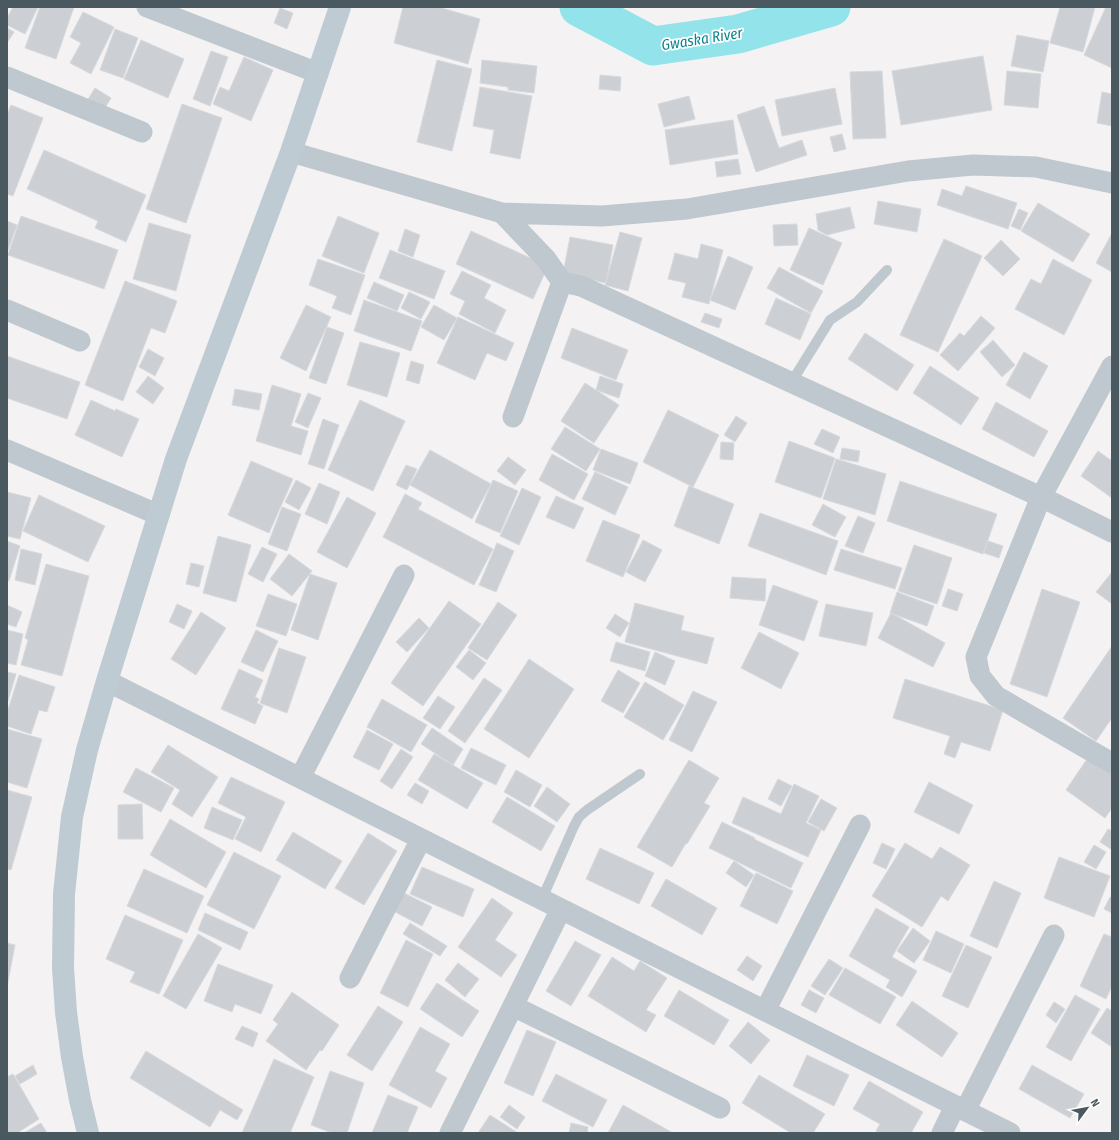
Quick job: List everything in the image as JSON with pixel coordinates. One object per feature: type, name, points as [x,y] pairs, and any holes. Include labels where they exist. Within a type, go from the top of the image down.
[{"type":"street","points":[[147,7],[318,73]]},
{"type":"street","points":[[88,1133],[80,1100],[66,1012],[63,968],[64,894],[72,817],[87,750],[107,681],[176,459],[291,152],[340,7]]},
{"type":"street","points":[[7,77],[142,132]]},
{"type":"street","points":[[291,152],[502,213],[602,216],[687,209],[908,171],[973,165],[1036,167],[1112,183]]},
{"type":"street","points":[[502,213],[546,259],[562,282],[581,286],[1041,497],[1112,532]]},
{"type":"street","points":[[513,417],[562,282]]},
{"type":"street","points":[[7,310],[80,341]]},
{"type":"street","points":[[1112,366],[1041,497],[976,657],[980,676],[996,696],[1112,763]]},
{"type":"street","points":[[7,450],[159,516]]},
{"type":"street","points":[[300,778],[404,575]]},
{"type":"street","points":[[107,681],[1010,1133]]},
{"type":"street","points":[[765,1011],[860,825]]},
{"type":"street","points":[[350,978],[421,839]]},
{"type":"street","points":[[450,1133],[561,909]]},
{"type":"street","points":[[942,1133],[960,1109],[1054,935]]},
{"type":"street","points":[[513,1006],[720,1108]]},
{"type":"lane","points":[[791,383],[830,320],[857,302],[887,270]]},
{"type":"lane","points":[[542,900],[579,817],[640,774]]},
{"type":"building","points":[[13,7],[38,7],[25,34],[7,25],[7,18]]},
{"type":"building","points":[[40,7],[74,7],[56,59],[25,48]]},
{"type":"building","points":[[403,7],[438,7],[480,19],[468,64],[394,43]]},
{"type":"building","points":[[1060,7],[1095,7],[1083,52],[1050,43]]},
{"type":"building","points":[[1106,7],[1112,7],[1112,68],[1084,55]]},
{"type":"building","points":[[280,8],[293,13],[287,29],[274,23]]},
{"type":"building","points":[[83,12],[114,27],[91,74],[70,63],[81,43],[70,37]]},
{"type":"building","points":[[7,28],[14,32],[7,43]]},
{"type":"building","points":[[115,29],[138,38],[123,78],[100,70]]},
{"type":"building","points":[[1017,35],[1049,41],[1043,72],[1011,66]]},
{"type":"building","points":[[141,40],[184,59],[168,98],[124,79]]},
{"type":"building","points":[[211,51],[228,57],[210,106],[193,99]]},
{"type":"building","points":[[983,56],[992,110],[901,125],[892,71]]},
{"type":"building","points":[[244,57],[273,70],[251,121],[213,104],[220,87],[229,91]]},
{"type":"building","points":[[437,60],[472,69],[452,151],[417,142]]},
{"type":"building","points":[[482,60],[537,66],[534,93],[508,90],[508,87],[480,83]]},
{"type":"building","points":[[882,71],[886,138],[853,139],[850,72]]},
{"type":"building","points":[[1007,71],[1041,74],[1038,108],[1004,105]]},
{"type":"building","points":[[600,75],[621,77],[620,91],[599,89]]},
{"type":"building","points":[[480,87],[532,96],[520,159],[490,153],[494,130],[473,126]]},
{"type":"building","points":[[95,88],[111,98],[103,111],[87,101]]},
{"type":"building","points":[[835,88],[842,124],[782,136],[775,100]]},
{"type":"building","points":[[1102,92],[1112,94],[1112,126],[1097,123]]},
{"type":"building","points":[[689,96],[695,119],[664,127],[658,104]]},
{"type":"building","points":[[182,104],[222,118],[186,223],[146,209]]},
{"type":"building","points":[[11,105],[43,118],[13,196],[7,194],[7,115]]},
{"type":"building","points":[[764,106],[779,148],[802,140],[807,155],[756,172],[737,115]]},
{"type":"building","points":[[733,120],[738,154],[670,165],[665,130]]},
{"type":"building","points":[[842,134],[846,149],[834,152],[830,137]]},
{"type":"building","points":[[44,150],[146,195],[126,242],[95,228],[98,221],[27,189]]},
{"type":"building","points":[[738,159],[741,174],[717,177],[715,162]]},
{"type":"building","points":[[966,186],[1017,203],[1008,229],[937,205],[942,189],[962,196]]},
{"type":"building","points":[[878,201],[921,209],[917,232],[874,224]]},
{"type":"building","points":[[1038,203],[1090,234],[1073,262],[1021,231]]},
{"type":"building","points":[[850,207],[855,228],[827,235],[818,230],[816,214]]},
{"type":"building","points":[[1019,209],[1028,213],[1020,230],[1011,226]]},
{"type":"building","points":[[21,216],[118,250],[104,289],[8,255]]},
{"type":"building","points":[[338,216],[379,233],[364,273],[322,256]]},
{"type":"building","points":[[7,221],[17,225],[8,250],[7,250]]},
{"type":"building","points":[[149,223],[191,235],[176,291],[133,279]]},
{"type":"building","points":[[797,224],[798,245],[774,246],[773,225]]},
{"type":"building","points":[[809,228],[842,243],[823,285],[790,270]]},
{"type":"building","points":[[405,229],[420,235],[413,257],[398,251]]},
{"type":"building","points":[[471,231],[548,266],[533,299],[456,264]]},
{"type":"building","points":[[620,232],[642,238],[628,291],[605,285]]},
{"type":"building","points":[[1112,233],[1112,272],[1096,263]]},
{"type":"building","points":[[570,237],[613,245],[606,283],[563,274]]},
{"type":"building","points":[[944,239],[982,256],[938,352],[900,335]]},
{"type":"building","points":[[1001,240],[1020,259],[1003,276],[984,258]]},
{"type":"building","points":[[701,244],[723,250],[709,304],[682,297],[686,283],[668,279],[675,253],[698,259]]},
{"type":"building","points":[[390,250],[445,271],[434,299],[379,278]]},
{"type":"building","points":[[728,256],[753,267],[735,310],[710,300]]},
{"type":"building","points":[[318,259],[365,275],[351,315],[332,308],[337,296],[309,285]]},
{"type":"building","points":[[1053,259],[1092,280],[1064,335],[1015,309],[1031,279],[1041,284]]},
{"type":"building","points":[[779,267],[823,291],[811,313],[767,288]]},
{"type":"building","points":[[462,271],[491,285],[484,298],[506,310],[495,333],[459,314],[465,301],[450,294]]},
{"type":"building","points":[[125,281],[177,301],[165,333],[151,328],[123,401],[85,385]]},
{"type":"building","points":[[374,282],[404,295],[397,311],[367,298]]},
{"type":"building","points":[[409,292],[430,302],[421,319],[401,308]]},
{"type":"building","points":[[776,298],[811,314],[800,340],[765,324]]},
{"type":"building","points":[[364,300],[422,321],[411,351],[354,331]]},
{"type":"building","points":[[306,305],[331,317],[306,371],[280,358]]},
{"type":"building","points":[[434,305],[457,318],[444,340],[421,327]]},
{"type":"building","points":[[705,313],[722,319],[719,328],[701,322]]},
{"type":"building","points":[[981,316],[995,328],[958,371],[940,355],[960,333],[964,336]]},
{"type":"building","points":[[458,317],[514,343],[506,361],[487,353],[475,380],[437,363]]},
{"type":"building","points":[[327,327],[344,333],[326,384],[309,378]]},
{"type":"building","points":[[572,328],[628,350],[616,380],[561,358]]},
{"type":"building","points":[[865,333],[914,365],[897,391],[848,359]]},
{"type":"building","points":[[993,340],[1015,365],[1002,377],[980,352]]},
{"type":"building","points":[[360,342],[400,353],[387,397],[347,385]]},
{"type":"building","points":[[148,349],[164,358],[155,376],[139,367]]},
{"type":"building","points":[[1024,352],[1048,366],[1030,399],[1006,385]]},
{"type":"building","points":[[7,356],[80,382],[67,419],[7,398]]},
{"type":"building","points":[[411,361],[424,365],[419,384],[406,380]]},
{"type":"building","points":[[930,366],[979,398],[961,425],[913,393]]},
{"type":"building","points":[[148,376],[164,388],[153,404],[136,392]]},
{"type":"building","points":[[600,376],[623,384],[619,398],[596,390]]},
{"type":"building","points":[[585,383],[619,405],[594,443],[561,421]]},
{"type":"building","points":[[272,385],[301,394],[291,426],[308,431],[301,455],[256,441]]},
{"type":"building","points":[[235,389],[262,394],[259,410],[232,405]]},
{"type":"building","points":[[308,393],[321,398],[308,428],[295,422]]},
{"type":"building","points":[[91,400],[115,411],[116,409],[139,419],[122,457],[75,435]]},
{"type":"building","points":[[360,400],[405,421],[373,491],[328,470]]},
{"type":"building","points":[[996,402],[1048,431],[1034,457],[982,429]]},
{"type":"building","points":[[668,410],[719,435],[693,487],[643,462]]},
{"type":"building","points":[[736,416],[747,423],[735,442],[724,435]]},
{"type":"building","points":[[323,419],[339,425],[324,469],[308,464]]},
{"type":"building","points":[[565,427],[600,449],[586,471],[551,449]]},
{"type":"building","points":[[822,429],[840,437],[833,453],[814,444]]},
{"type":"building","points":[[789,441],[835,458],[821,498],[775,482]]},
{"type":"building","points":[[721,442],[734,443],[733,460],[720,459]]},
{"type":"building","points":[[842,448],[860,451],[858,462],[840,459]]},
{"type":"building","points":[[601,449],[638,463],[630,484],[593,470]]},
{"type":"building","points":[[430,450],[491,484],[472,519],[410,485]]},
{"type":"building","points":[[1098,451],[1112,461],[1112,498],[1081,476]]},
{"type":"building","points":[[552,454],[588,474],[574,500],[539,480]]},
{"type":"building","points":[[508,457],[526,470],[515,485],[497,471]]},
{"type":"building","points":[[836,459],[886,474],[875,515],[823,499]]},
{"type":"building","points":[[251,461],[293,479],[269,533],[228,515]]},
{"type":"building","points":[[406,465],[417,469],[407,490],[396,485]]},
{"type":"building","points":[[595,472],[628,487],[615,515],[582,499]]},
{"type":"building","points":[[296,480],[311,488],[299,510],[285,502]]},
{"type":"building","points":[[493,480],[518,491],[500,533],[475,522]]},
{"type":"building","points":[[900,481],[997,514],[983,554],[887,521]]},
{"type":"building","points":[[319,483],[340,492],[327,524],[305,514]]},
{"type":"building","points":[[689,486],[734,504],[719,544],[674,526]]},
{"type":"building","points":[[522,488],[541,497],[519,545],[500,536]]},
{"type":"building","points":[[7,492],[31,498],[20,539],[7,536]]},
{"type":"building","points":[[405,494],[422,503],[418,509],[493,549],[474,585],[383,537]]},
{"type":"building","points":[[39,495],[105,526],[88,562],[23,531]]},
{"type":"building","points":[[556,496],[584,508],[574,529],[546,517]]},
{"type":"building","points":[[347,497],[376,513],[347,568],[317,552]]},
{"type":"building","points":[[823,504],[846,517],[835,537],[812,525]]},
{"type":"building","points":[[282,507],[301,514],[287,551],[268,544]]},
{"type":"building","points":[[760,513],[838,541],[826,575],[748,546]]},
{"type":"building","points":[[858,516],[875,523],[863,553],[845,546]]},
{"type":"building","points":[[603,520],[640,535],[623,577],[586,561]]},
{"type":"building","points":[[218,536],[251,545],[236,602],[203,593]]},
{"type":"building","points":[[643,540],[662,550],[645,582],[626,572]]},
{"type":"building","points":[[7,541],[20,546],[9,581],[7,580]]},
{"type":"building","points":[[988,541],[1003,546],[999,558],[984,553]]},
{"type":"building","points":[[497,543],[514,551],[496,592],[479,585]]},
{"type":"building","points":[[914,545],[952,558],[937,604],[898,591]]},
{"type":"building","points":[[262,547],[277,554],[263,582],[248,574]]},
{"type":"building","points":[[21,549],[42,554],[35,585],[15,580]]},
{"type":"building","points":[[841,549],[902,568],[895,589],[834,570]]},
{"type":"building","points":[[289,554],[312,571],[292,596],[270,579]]},
{"type":"building","points":[[191,563],[204,566],[199,587],[186,584]]},
{"type":"building","points":[[46,564],[89,576],[62,676],[21,665],[28,640],[25,638]]},
{"type":"building","points":[[1112,572],[1112,604],[1096,592]]},
{"type":"building","points":[[310,574],[337,583],[318,640],[291,630]]},
{"type":"building","points":[[732,577],[766,579],[765,601],[730,598]]},
{"type":"building","points":[[773,585],[818,601],[804,641],[759,625]]},
{"type":"building","points":[[948,589],[963,594],[957,611],[942,606]]},
{"type":"building","points":[[1042,589],[1080,602],[1047,697],[1010,684]]},
{"type":"building","points":[[897,592],[934,606],[927,626],[890,613]]},
{"type":"building","points":[[268,594],[297,604],[286,636],[256,626]]},
{"type":"building","points":[[449,601],[481,624],[423,706],[391,683]]},
{"type":"building","points":[[498,602],[517,615],[487,660],[468,648]]},
{"type":"building","points":[[635,603],[684,616],[681,630],[714,638],[707,664],[625,642]]},
{"type":"building","points":[[177,604],[192,611],[184,629],[169,622]]},
{"type":"building","points":[[826,604],[873,613],[866,646],[819,636]]},
{"type":"building","points":[[7,605],[22,612],[16,627],[7,624]]},
{"type":"building","points":[[201,612],[226,628],[196,675],[171,659]]},
{"type":"building","points":[[891,613],[945,643],[933,667],[878,638]]},
{"type":"building","points":[[615,614],[629,623],[620,637],[606,628]]},
{"type":"building","points":[[419,618],[429,628],[407,652],[396,642]]},
{"type":"building","points":[[7,630],[23,634],[16,665],[7,663]]},
{"type":"building","points":[[256,630],[278,641],[263,672],[241,662]]},
{"type":"building","points":[[759,632],[799,653],[781,689],[741,668]]},
{"type":"building","points":[[616,642],[650,652],[645,671],[610,661]]},
{"type":"building","points":[[1112,646],[1112,718],[1096,741],[1063,718]]},
{"type":"building","points":[[279,648],[306,657],[287,713],[260,703]]},
{"type":"building","points":[[469,650],[486,663],[473,680],[456,667]]},
{"type":"building","points":[[655,652],[675,661],[665,685],[645,676]]},
{"type":"building","points":[[529,659],[574,689],[529,758],[484,729]]},
{"type":"building","points":[[239,669],[263,680],[255,697],[259,699],[257,703],[263,706],[255,724],[221,709]]},
{"type":"building","points":[[618,670],[640,683],[623,713],[601,701]]},
{"type":"building","points":[[7,672],[16,674],[8,701],[7,701]]},
{"type":"building","points":[[19,675],[55,687],[47,712],[39,710],[31,734],[7,726],[7,713]]},
{"type":"building","points":[[484,678],[502,690],[465,743],[448,731]]},
{"type":"building","points":[[905,679],[1003,710],[990,751],[961,742],[955,758],[944,754],[950,736],[893,718]]},
{"type":"building","points":[[645,682],[684,705],[663,740],[624,717]]},
{"type":"building","points":[[693,691],[717,702],[692,752],[669,740]]},
{"type":"building","points":[[438,696],[455,707],[440,729],[423,718]]},
{"type":"building","points":[[382,699],[427,725],[411,752],[367,727]]},
{"type":"building","points":[[432,728],[463,749],[453,765],[421,744]]},
{"type":"building","points":[[7,729],[42,739],[27,788],[7,782]]},
{"type":"building","points":[[367,730],[393,744],[379,770],[353,757]]},
{"type":"building","points":[[168,745],[218,777],[192,817],[172,804],[180,790],[151,772]]},
{"type":"building","points":[[471,748],[506,765],[496,785],[461,768]]},
{"type":"building","points":[[401,749],[413,757],[392,789],[380,781]]},
{"type":"building","points":[[434,754],[483,783],[467,809],[418,780]]},
{"type":"building","points":[[1089,756],[1112,772],[1112,808],[1105,818],[1066,790]]},
{"type":"building","points":[[689,760],[719,778],[704,803],[710,806],[672,867],[637,847]]},
{"type":"building","points":[[136,768],[174,788],[161,812],[123,792]]},
{"type":"building","points":[[516,770],[542,785],[530,807],[504,792]]},
{"type":"building","points":[[231,777],[285,802],[261,852],[235,839],[246,817],[218,803]]},
{"type":"building","points":[[778,779],[792,786],[781,806],[768,799]]},
{"type":"building","points":[[929,782],[973,805],[959,834],[914,812]]},
{"type":"building","points":[[415,783],[429,791],[422,804],[407,795]]},
{"type":"building","points":[[794,784],[819,796],[806,823],[821,830],[808,857],[732,823],[743,797],[781,814]]},
{"type":"building","points":[[547,787],[570,804],[557,822],[534,806]]},
{"type":"building","points":[[7,790],[32,797],[11,870],[8,869],[7,871]]},
{"type":"building","points":[[507,797],[555,826],[541,851],[492,822]]},
{"type":"building","points":[[821,799],[837,808],[824,831],[808,822]]},
{"type":"building","points":[[142,804],[143,839],[118,839],[118,805]]},
{"type":"building","points":[[212,807],[242,820],[233,840],[204,828]]},
{"type":"building","points":[[170,819],[226,852],[206,888],[150,855]]},
{"type":"building","points":[[722,822],[803,863],[791,888],[709,848]]},
{"type":"building","points":[[1108,829],[1112,831],[1112,850],[1100,842]]},
{"type":"building","points":[[293,832],[342,861],[325,889],[276,860]]},
{"type":"building","points":[[368,833],[397,851],[364,905],[335,888]]},
{"type":"building","points":[[882,843],[895,849],[886,869],[873,863]]},
{"type":"building","points":[[905,843],[932,859],[940,847],[970,865],[948,901],[941,896],[922,927],[872,896]]},
{"type":"building","points":[[1094,845],[1106,852],[1096,869],[1084,862]]},
{"type":"building","points":[[600,848],[654,873],[639,904],[586,879]]},
{"type":"building","points":[[234,852],[281,876],[254,929],[207,905]]},
{"type":"building","points":[[1059,857],[1110,876],[1094,917],[1044,898]]},
{"type":"building","points":[[734,861],[754,875],[746,887],[726,873]]},
{"type":"building","points":[[422,867],[474,889],[463,917],[410,894]]},
{"type":"building","points":[[144,869],[204,896],[187,933],[127,906]]},
{"type":"building","points":[[756,873],[793,891],[777,924],[740,906]]},
{"type":"building","points":[[666,879],[717,908],[702,935],[651,906]]},
{"type":"building","points":[[994,881],[1021,893],[997,948],[970,936]]},
{"type":"building","points":[[404,893],[432,907],[422,926],[395,912]]},
{"type":"building","points":[[1110,897],[1112,898],[1112,913],[1104,909]]},
{"type":"building","points":[[492,898],[513,913],[495,940],[517,955],[501,977],[458,947]]},
{"type":"building","points":[[876,908],[909,927],[892,957],[917,971],[902,997],[886,987],[890,980],[849,956]]},
{"type":"building","points":[[205,913],[248,932],[240,950],[198,930]]},
{"type":"building","points":[[125,915],[183,940],[159,994],[130,982],[135,972],[106,959]]},
{"type":"building","points":[[410,923],[447,946],[440,956],[403,934]]},
{"type":"building","points":[[913,928],[930,941],[914,963],[897,951]]},
{"type":"building","points":[[936,931],[964,944],[951,973],[923,960]]},
{"type":"building","points":[[198,934],[222,948],[186,1009],[163,996]]},
{"type":"building","points":[[1104,934],[1112,937],[1112,986],[1106,999],[1080,986]]},
{"type":"building","points":[[406,940],[433,954],[408,1007],[380,993]]},
{"type":"building","points":[[575,941],[601,955],[571,1006],[546,991]]},
{"type":"building","points":[[7,943],[15,945],[7,987]]},
{"type":"building","points":[[966,945],[992,957],[968,1008],[942,996]]},
{"type":"building","points":[[747,956],[762,966],[753,981],[737,970]]},
{"type":"building","points":[[612,957],[634,971],[640,961],[667,978],[646,1010],[656,1015],[646,1032],[588,996]]},
{"type":"building","points":[[829,959],[843,968],[825,995],[811,986]]},
{"type":"building","points":[[458,963],[479,979],[465,997],[445,980]]},
{"type":"building","points":[[218,964],[273,985],[261,1014],[235,1004],[232,1012],[204,1001]]},
{"type":"building","points":[[845,968],[896,997],[880,1024],[829,995]]},
{"type":"building","points":[[437,983],[479,1011],[462,1037],[420,1009]]},
{"type":"building","points":[[679,990],[729,1020],[714,1045],[664,1016]]},
{"type":"building","points":[[809,990],[824,998],[816,1013],[801,1005]]},
{"type":"building","points":[[292,992],[339,1025],[322,1051],[320,1050],[306,1070],[266,1041],[278,1024],[273,1020]]},
{"type":"building","points":[[1075,995],[1100,1009],[1071,1061],[1046,1047]]},
{"type":"building","points":[[912,1001],[958,1033],[942,1057],[896,1025]]},
{"type":"building","points":[[1054,1002],[1065,1009],[1056,1023],[1046,1015]]},
{"type":"building","points":[[378,1006],[403,1022],[372,1071],[347,1055]]},
{"type":"building","points":[[1107,1008],[1112,1011],[1112,1047],[1091,1033]]},
{"type":"building","points":[[748,1022],[770,1040],[751,1064],[729,1046]]},
{"type":"building","points":[[242,1026],[258,1033],[253,1047],[235,1039]]},
{"type":"building","points":[[420,1027],[450,1044],[435,1071],[447,1078],[431,1108],[389,1085]]},
{"type":"building","points":[[527,1030],[556,1042],[533,1096],[504,1083]]},
{"type":"building","points":[[146,1051],[243,1110],[237,1120],[220,1110],[210,1127],[130,1078]]},
{"type":"building","points":[[807,1055],[849,1075],[834,1106],[793,1086]]},
{"type":"building","points":[[274,1059],[314,1077],[290,1133],[242,1133]]},
{"type":"building","points":[[33,1065],[37,1074],[20,1084],[15,1076]]},
{"type":"building","points":[[1032,1065],[1084,1094],[1070,1118],[1019,1089]]},
{"type":"building","points":[[330,1071],[364,1083],[347,1133],[332,1133],[311,1125]]},
{"type":"building","points":[[13,1074],[39,1119],[17,1133],[7,1133],[7,1077]]},
{"type":"building","points":[[556,1074],[607,1100],[593,1127],[542,1101]]},
{"type":"building","points":[[759,1075],[825,1114],[813,1133],[791,1133],[742,1103]]},
{"type":"building","points":[[869,1081],[923,1112],[911,1133],[881,1133],[876,1131],[880,1124],[853,1109]]},
{"type":"building","points":[[388,1095],[418,1107],[407,1133],[372,1133]]},
{"type":"building","points":[[509,1105],[525,1117],[517,1129],[500,1117]]},
{"type":"building","points":[[623,1105],[673,1133],[608,1133]]},
{"type":"building","points":[[490,1115],[518,1133],[478,1133]]},
{"type":"building","points":[[41,1123],[47,1133],[24,1133]]},
{"type":"building","points":[[571,1123],[588,1127],[587,1133],[569,1133]]},
{"type":"waterway","name":"Gwaska River","points":[[579,7],[653,46],[738,34],[831,7]]}]
